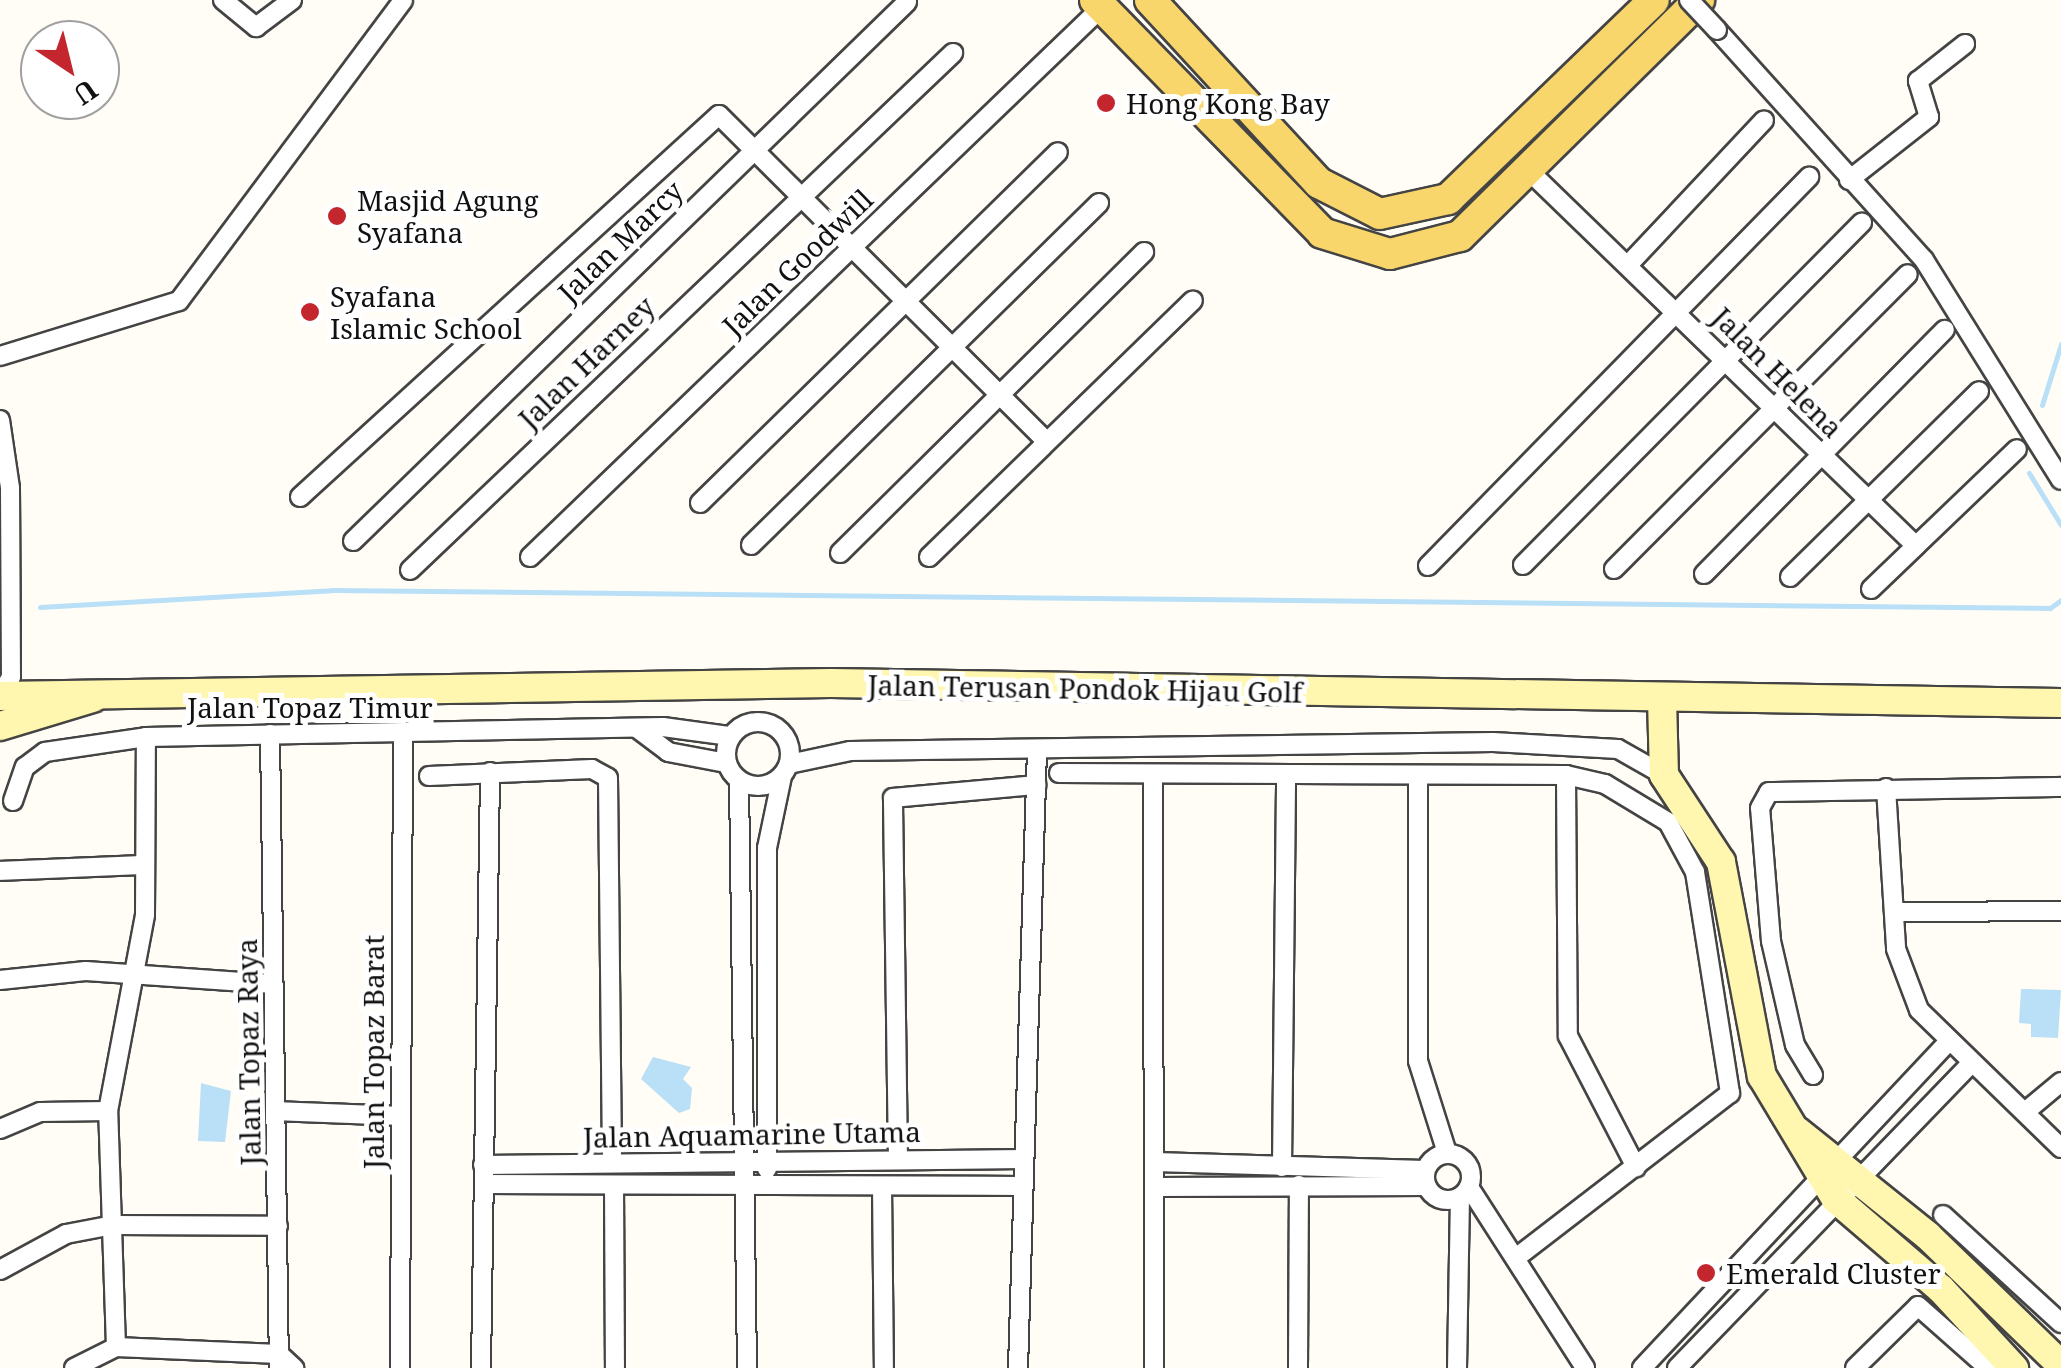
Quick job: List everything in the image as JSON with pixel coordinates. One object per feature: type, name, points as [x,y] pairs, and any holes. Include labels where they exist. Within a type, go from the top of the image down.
[{"type":"main road","points":[[1150,0],[1336,196],[1380,214],[1448,199],[1654,0]]},
{"type":"main road","points":[[1102,2],[1288,200],[1342,246],[1416,252],[1460,236],[1700,0]]},
{"type":"main road","name":"Jalan Terusan Pondok Hijau Golf","points":[[0,696],[831,683],[2061,703]]},
{"type":"main road","name":"Jalan Terusan Pondok Hijau Golf","points":[[0,726],[109,693]]},
{"type":"main road","points":[[1670,699],[1673,783],[1721,862],[1762,1076],[1796,1130],[1838,1179],[2014,1368]]},
{"type":"main road","points":[[1838,1179],[2061,1365]]},
{"type":"street","points":[[223,0],[252,26],[272,20],[292,0]]},
{"type":"street","points":[[0,356],[179,301],[403,0]]},
{"type":"street","points":[[1688,0],[1849,180],[1875,196],[1924,260],[2061,480]]},
{"type":"street","name":"Jalan Marcy","points":[[352,540],[907,2]]},
{"type":"street","name":"Jalan Goodwill","points":[[530,558],[1102,2]]},
{"type":"street","points":[[1849,180],[1929,117],[1918,81],[1965,44]]},
{"type":"street","name":"Jalan Harney","points":[[410,570],[952,53]]},
{"type":"street","points":[[300,497],[711,117],[755,149],[1046,441]]},
{"type":"street","points":[[1629,264],[1764,120]]},
{"type":"street","points":[[700,504],[1058,152]]},
{"type":"street","name":"Jalan Helena","points":[[1528,170],[1602,237],[1916,546]]},
{"type":"street","points":[[1428,566],[1809,177]]},
{"type":"street","points":[[751,546],[1099,203]]},
{"type":"street","points":[[1523,564],[1862,224]]},
{"type":"street","points":[[840,552],[1144,252]]},
{"type":"street","points":[[1614,569],[1908,274]]},
{"type":"street","points":[[929,557],[1192,300]]},
{"type":"street","points":[[1704,574],[1945,330]]},
{"type":"street","points":[[1790,577],[1979,391]]},
{"type":"street","points":[[0,420],[10,488],[11,678],[0,696]]},
{"type":"street","points":[[1872,589],[2016,449]]},
{"type":"street","points":[[747,1368],[740,781],[728,763],[730,736],[765,722],[789,744],[814,754],[1580,745],[1618,749],[1673,783]]},
{"type":"street","points":[[638,729],[668,752],[728,763]]},
{"type":"street","name":"Jalan Topaz Timur","points":[[13,801],[25,767],[44,752],[146,737],[404,736],[638,729],[730,736]]},
{"type":"street","name":"Jalan Topaz Raya","points":[[270,734],[279,1361]]},
{"type":"street","name":"Jalan Topaz Barat","points":[[400,1368],[404,736]]},
{"type":"street","points":[[116,1347],[108,1111],[134,976],[145,865],[146,737]]},
{"type":"street","points":[[767,1185],[767,848],[789,744]]},
{"type":"street","points":[[1018,1368],[1037,750]]},
{"type":"street","points":[[740,781],[761,786],[814,754]]},
{"type":"street","points":[[429,776],[592,770],[610,783],[612,1164]]},
{"type":"street","points":[[481,1368],[490,772]]},
{"type":"street","points":[[1059,773],[1286,778],[1566,775],[1639,802],[1683,840],[1732,1079],[1716,1110],[1517,1257]]},
{"type":"street","points":[[1566,775],[1568,1036],[1636,1167]]},
{"type":"street","points":[[1152,776],[1154,1368]]},
{"type":"street","points":[[1418,776],[1418,1061],[1447,1153],[1466,1161],[1457,1368]]},
{"type":"street","points":[[1282,1167],[1286,778]]},
{"type":"street","points":[[898,1160],[896,795],[1036,785]]},
{"type":"street","points":[[1813,1075],[1780,996],[1760,808],[1777,788],[2061,787]]},
{"type":"street","points":[[1886,788],[1902,972],[1948,1042],[2061,1148]]},
{"type":"street","points":[[0,871],[145,865]]},
{"type":"street","points":[[1894,912],[2061,911]]},
{"type":"street","points":[[0,980],[46,971],[274,984]]},
{"type":"street","points":[[1677,1368],[1948,1042]]},
{"type":"street","points":[[1642,1368],[1838,1179],[1972,1062]]},
{"type":"street","points":[[2026,1112],[2061,1082]]},
{"type":"street","points":[[0,1129],[40,1112],[108,1111]]},
{"type":"street","points":[[276,1111],[400,1116]]},
{"type":"street","points":[[1156,1186],[1299,1186],[1426,1178],[1447,1153]]},
{"type":"street","name":"Jalan Aquamarine Utama","points":[[483,1174],[612,1164],[1023,1159]]},
{"type":"street","points":[[1154,1162],[1426,1178]]},
{"type":"street","name":"Jalan Aquamarine Utama","points":[[483,1174],[614,1184],[1021,1186]]},
{"type":"street","points":[[1426,1178],[1437,1198],[1465,1192]]},
{"type":"street","points":[[614,1184],[615,1368]]},
{"type":"street","points":[[882,1186],[884,1368]]},
{"type":"street","points":[[1298,1368],[1299,1186]]},
{"type":"street","points":[[1465,1192],[1517,1257],[1586,1368]]},
{"type":"street","points":[[1943,1215],[2061,1323]]},
{"type":"street","points":[[0,1270],[66,1234],[113,1225],[278,1226]]},
{"type":"street","points":[[1855,1368],[1918,1306],[1988,1368]]},
{"type":"street","points":[[74,1368],[116,1347],[279,1361],[294,1368]]},
{"type":"water","points":[[2021,989],[2061,990],[2058,1038],[2031,1037],[2031,1024],[2019,1023]]},
{"type":"water","points":[[653,1057],[691,1067],[683,1079],[692,1088],[690,1109],[679,1113],[641,1079]]},
{"type":"water","points":[[201,1083],[231,1091],[225,1142],[198,1141]]},
{"type":"waterway","points":[[2042,405],[2061,344]]},
{"type":"waterway","points":[[2029,473],[2061,525]]},
{"type":"waterway","points":[[40,607],[332,590],[2050,608],[2061,600]]},
{"type":"place","name":"Hong Kong Bay","points":[[1106,103]]},
{"type":"place","name":"Masjid Agung Syafana","points":[[337,216]]},
{"type":"place","name":"Syafana Islamic School","points":[[310,312]]},
{"type":"place","name":"Emerald Cluster","points":[[1706,1273]]}]
